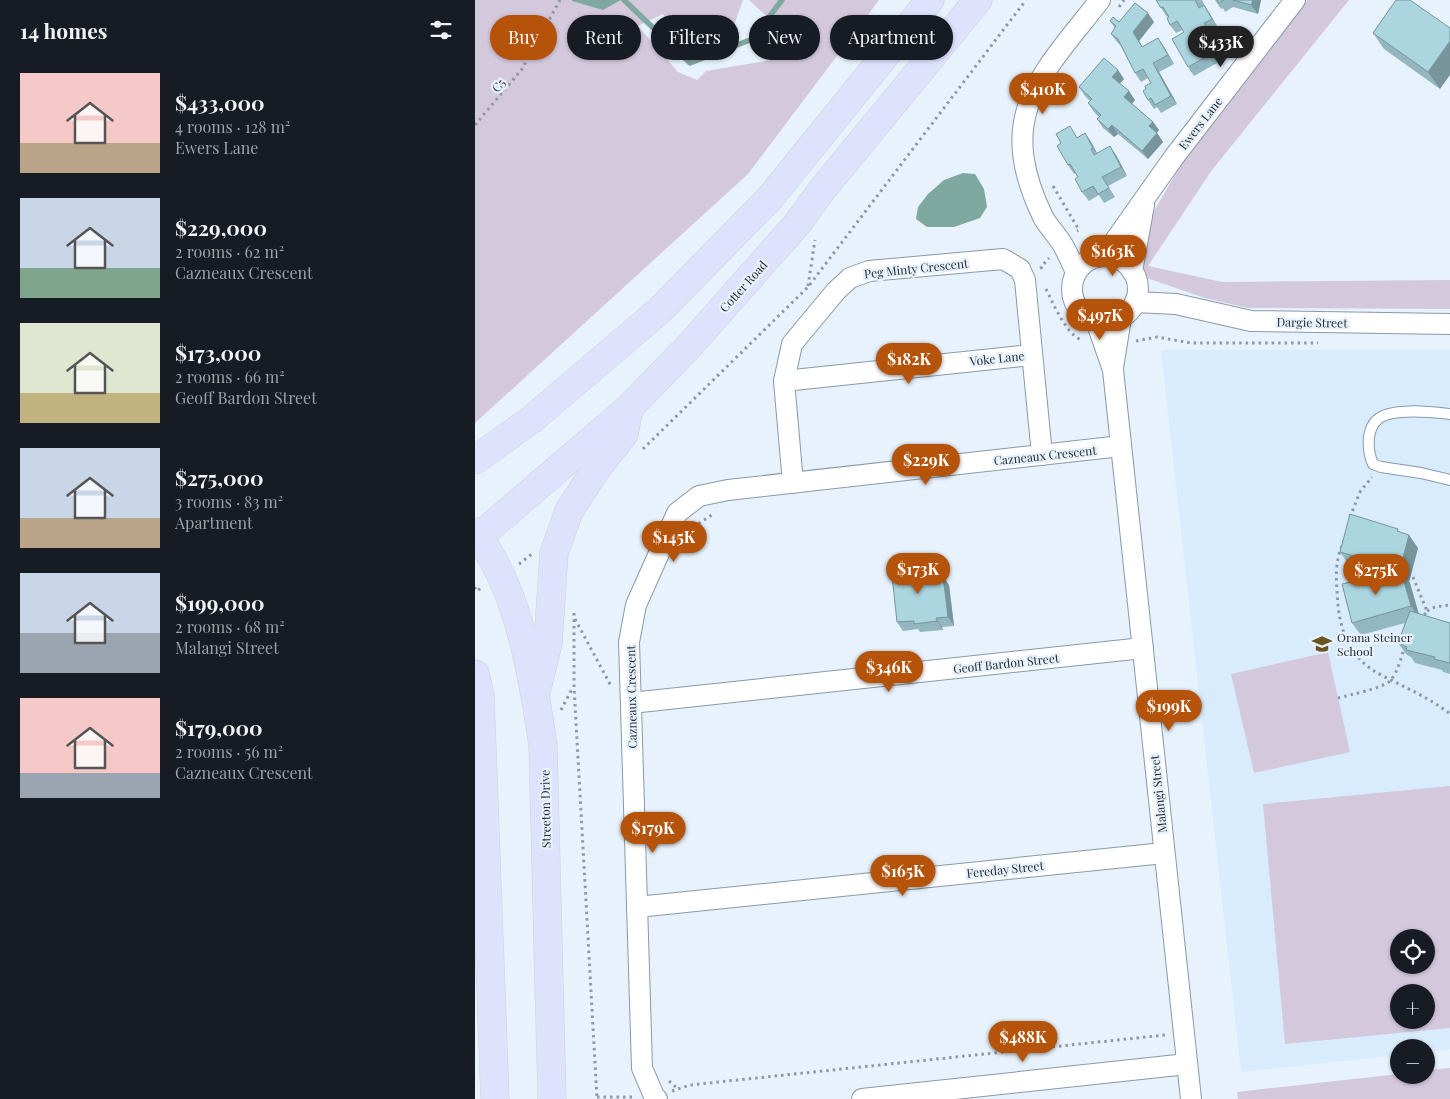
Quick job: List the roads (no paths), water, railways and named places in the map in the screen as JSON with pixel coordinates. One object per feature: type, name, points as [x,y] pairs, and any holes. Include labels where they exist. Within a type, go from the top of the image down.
[{"type":"main road","points":[[475,460],[531,420],[660,310],[770,198],[930,0]]},
{"type":"main road","name":"Cotter Road","points":[[476,536],[629,408],[691,344],[798,223],[821,191],[978,0]]},
{"type":"main road","points":[[535,692],[548,643],[553,553],[569,511],[597,468],[624,434],[629,408]]},
{"type":"main road","name":"Streeton Drive","points":[[476,536],[507,590],[520,628],[535,692],[543,746],[551,1099]]},
{"type":"main road","points":[[475,674],[480,696],[477,723],[495,1099]]},
{"type":"street","points":[[1076,272],[1062,243],[1044,218],[1025,169],[1021,131],[1031,94],[1048,66],[1100,0]]},
{"type":"street","name":"Ewers Lane","points":[[1099,257],[1145,200],[1174,157],[1295,0]]},
{"type":"street","name":"Ewers Lane","points":[[1135,286],[1145,200]]},
{"type":"street","points":[[1062,243],[1099,257],[1115,258],[1125,263],[1135,286],[1129,312],[1113,322],[1096,321],[1087,317],[1079,310],[1071,292],[1076,272],[1087,262],[1099,257]]},
{"type":"street","name":"Peg Minty Crescent","points":[[793,483],[784,380],[792,344],[836,291],[850,278],[859,273],[1003,259],[1020,269],[1032,272],[1025,280],[1031,355]]},
{"type":"street","name":"Dargie Street","points":[[1135,286],[1176,304],[1251,322],[1450,324]]},
{"type":"street","name":"Malangi Street","points":[[1110,343],[1121,318]]},
{"type":"street","name":"Malangi Street","points":[[1096,321],[1110,343],[1191,1099]]},
{"type":"street","points":[[1031,355],[1042,455]]},
{"type":"street","name":"Voke Lane","points":[[784,380],[1031,355]]},
{"type":"street","name":"Cazneaux Crescent","points":[[656,1098],[642,1068],[637,907],[623,698],[629,642],[636,605],[677,513],[699,496],[728,490],[1121,446]]},
{"type":"street","name":"Geoff Bardon Street","points":[[623,698],[1143,648]]},
{"type":"street","name":"Fereday Street","points":[[637,907],[1164,853]]},
{"type":"street","points":[[862,1099],[1187,1064]]},
{"type":"lane","points":[[1450,414],[1398,413],[1384,415],[1376,420],[1371,430],[1369,444],[1373,464],[1450,480]]},
{"type":"waterway","points":[[624,0],[690,63],[758,37],[766,21],[782,0]]},
{"type":"place","name":"Orana Steiner School","points":[[1322,644]]}]
